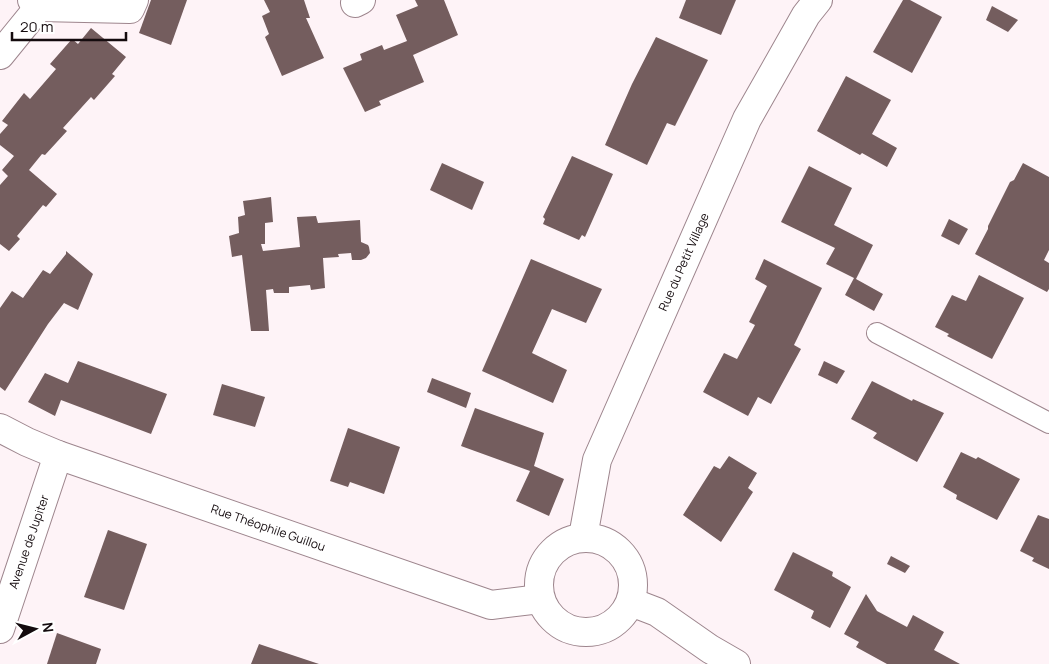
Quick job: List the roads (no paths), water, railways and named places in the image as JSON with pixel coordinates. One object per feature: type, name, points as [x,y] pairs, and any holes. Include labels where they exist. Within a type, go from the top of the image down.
[{"type":"street","points":[[0,54],[36,3],[130,9],[134,0]]},
{"type":"street","name":"Rue du Petit Village","points":[[583,537],[600,451],[747,119],[806,15],[818,0]]},
{"type":"street","name":"Rue Théophile Guillou","points":[[0,428],[58,455],[491,605],[540,599]]},
{"type":"street","name":"Avenue de Jupiter","points":[[0,629],[58,455]]},
{"type":"street","points":[[583,537],[601,540],[619,550],[629,564],[634,584],[631,602],[624,616],[611,626],[594,633],[575,632],[557,623],[540,599],[538,587],[541,570],[548,556],[559,545],[583,537]]},
{"type":"street","points":[[631,602],[657,612],[710,649],[736,664]]},
{"type":"lane","points":[[877,333],[1049,423]]}]
